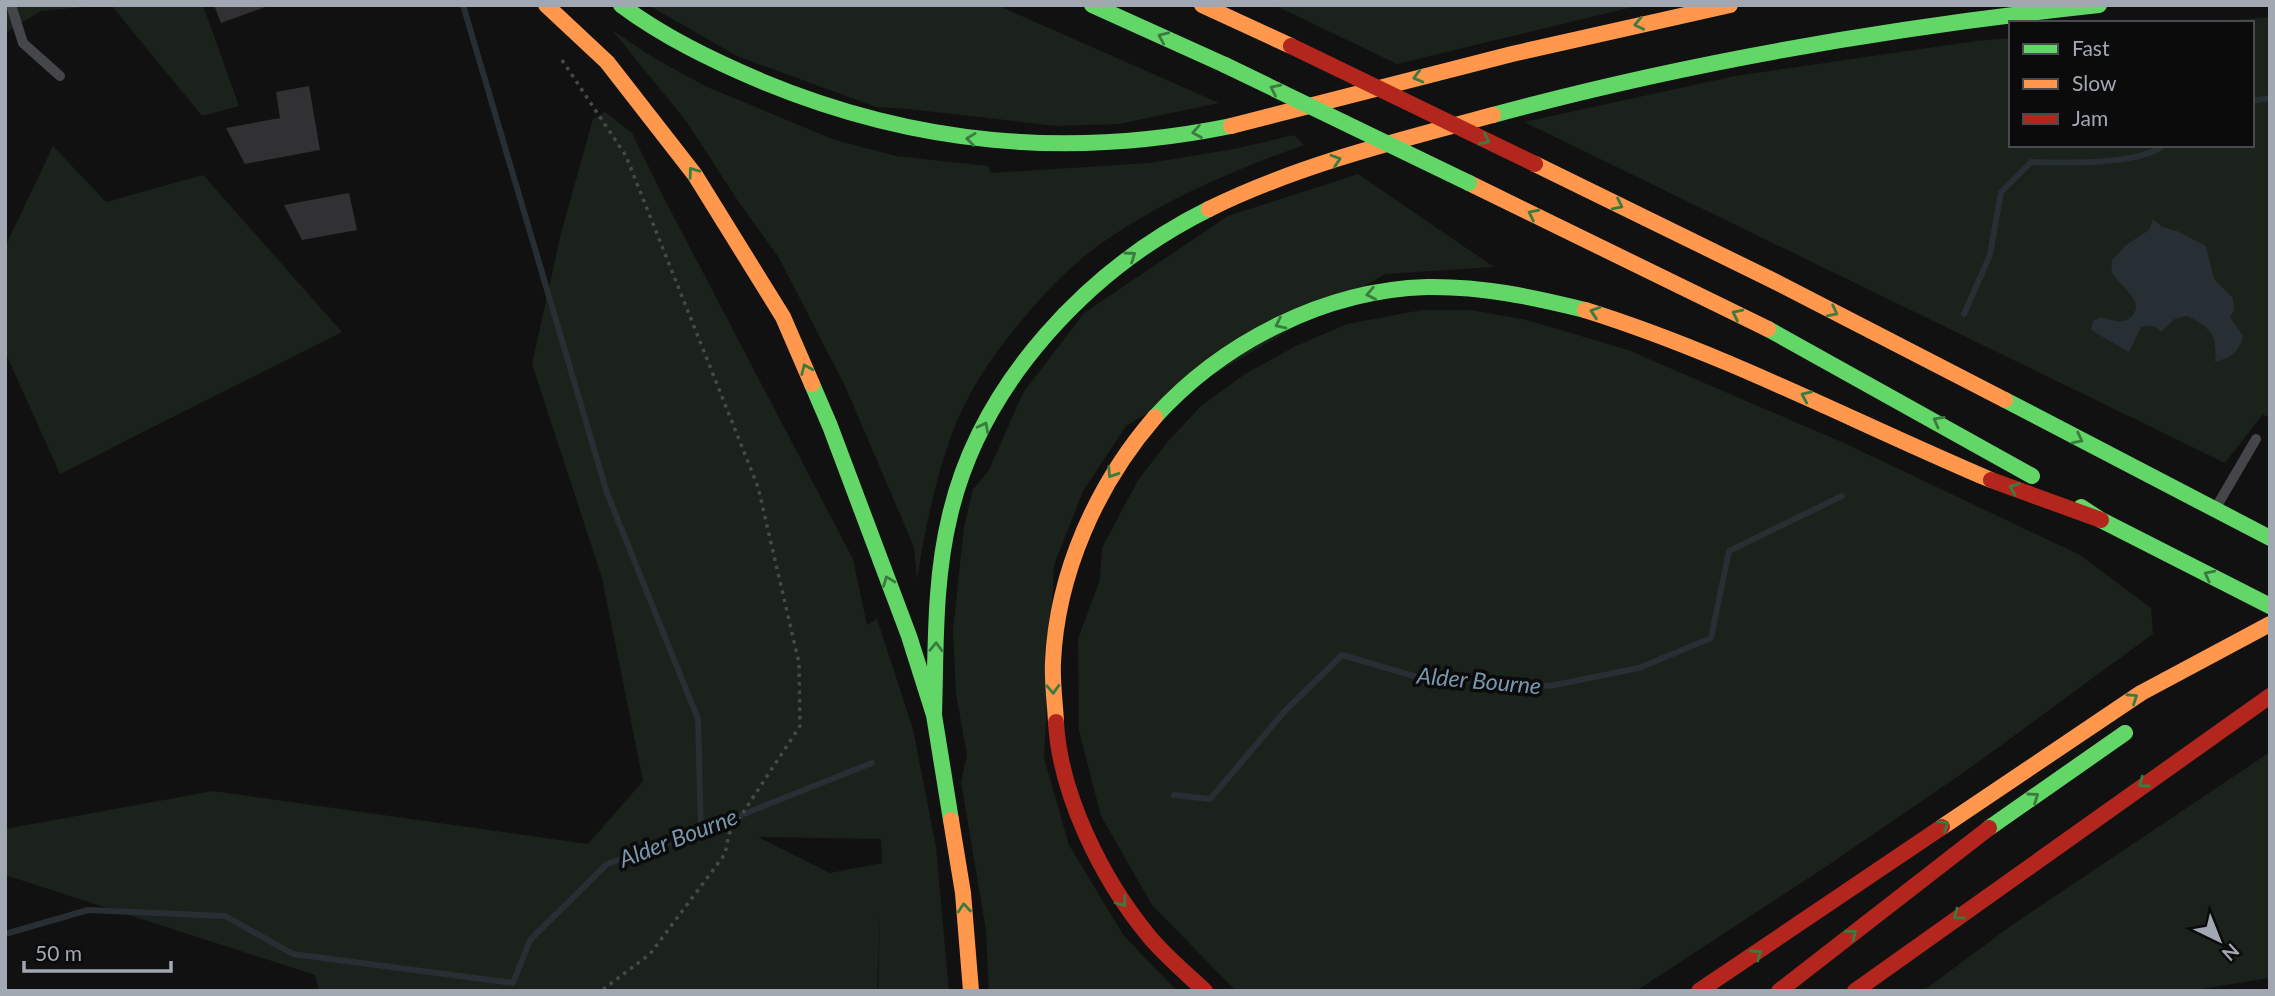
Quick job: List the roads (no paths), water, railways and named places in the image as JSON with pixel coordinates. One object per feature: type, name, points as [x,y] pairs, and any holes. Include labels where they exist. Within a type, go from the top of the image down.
[{"type":"highway","points":[[546,5],[607,62],[695,175],[783,317],[835,438],[909,636],[934,715],[962,893],[971,991]]},
{"type":"highway","points":[[621,5],[645,22],[737,71],[828,107],[867,119],[938,134],[997,142],[1051,144],[1140,141],[1224,128],[1553,43],[1730,5]]},
{"type":"highway","points":[[1092,5],[1225,65],[1796,343],[2010,462],[2101,520],[2270,606]]},
{"type":"highway","points":[[1202,5],[1772,280],[2270,538]]},
{"type":"highway","points":[[934,715],[941,560],[957,491],[970,455],[997,404],[1051,329],[1100,279],[1162,235],[1214,207],[1338,159],[1522,107],[1750,55],[1904,30],[2099,5]]},
{"type":"highway","points":[[1205,991],[1144,932],[1113,891],[1080,826],[1066,786],[1058,750],[1052,683],[1054,633],[1072,557],[1083,527],[1108,480],[1140,434],[1167,405],[1205,370],[1251,339],[1307,312],[1371,293],[1427,287],[1489,289],[1527,295],[1595,312],[1659,335],[1789,389],[2006,486],[2101,520]]},
{"type":"highway","points":[[1699,991],[2096,722],[2168,677],[2270,624]]},
{"type":"highway","points":[[2208,675],[2270,632]]},
{"type":"highway","points":[[1855,991],[2270,696]]},
{"type":"highway","points":[[1779,991],[1964,846],[2143,720]]},
{"type":"lane","points":[[11,5],[23,43],[60,76]]},
{"type":"lane","points":[[2215,509],[2256,439]]},
{"type":"waterway","points":[[463,5],[607,493],[698,719],[701,831]]},
{"type":"waterway","name":"Alder Bourne","points":[[2254,101],[2270,98]]},
{"type":"waterway","name":"Alder Bourne","points":[[1964,314],[1990,255],[2001,192],[2031,162],[2120,159],[2153,152],[2160,147]]},
{"type":"waterway","name":"Alder Bourne","points":[[1174,795],[1210,799],[1284,712],[1342,655],[1414,676],[1550,686],[1639,668],[1711,638],[1729,551],[1842,496]]},
{"type":"waterway","name":"Alder Bourne","points":[[5,934],[88,910],[225,916],[293,954],[513,983],[530,940],[607,864],[701,831],[872,763]]}]
